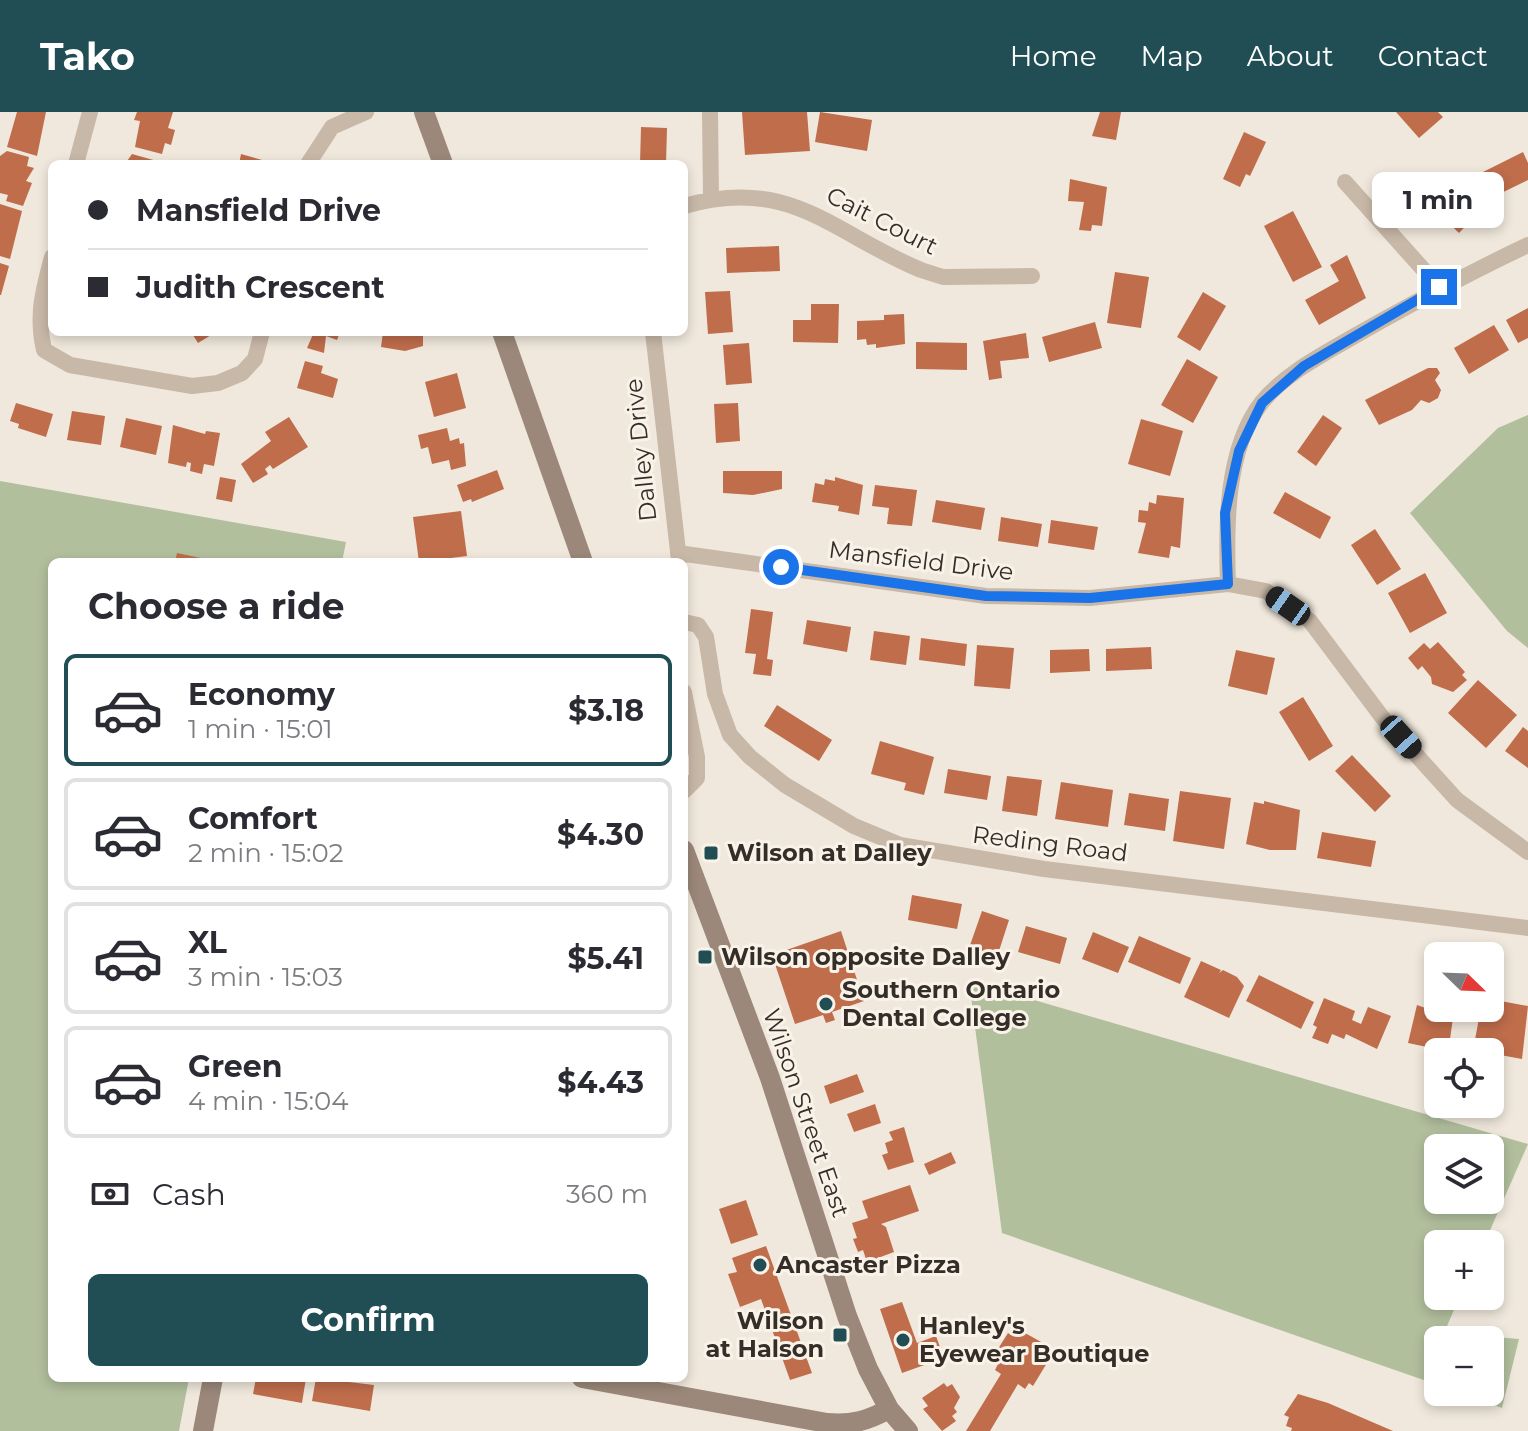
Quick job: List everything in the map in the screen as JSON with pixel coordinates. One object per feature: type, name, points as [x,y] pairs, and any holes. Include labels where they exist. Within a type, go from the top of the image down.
[{"type":"main road","points":[[427,114],[442,160]]},
{"type":"main road","points":[[503,336],[582,558]]},
{"type":"main road","name":"Wilson Street East","points":[[688,861],[770,1078],[847,1316],[868,1369],[889,1409],[908,1431]]},
{"type":"main road","points":[[203,1431],[212,1382]]},
{"type":"main road","points":[[604,1382],[827,1423],[868,1421],[889,1409]]},
{"type":"street","points":[[77,160],[90,112]]},
{"type":"street","points":[[311,160],[332,127],[366,112]]},
{"type":"street","points":[[688,205],[711,198],[710,112]]},
{"type":"street","points":[[1345,182],[1439,287]]},
{"type":"street","name":"Cait Court","points":[[711,198],[775,201],[799,206],[899,261],[943,277],[1032,276]]},
{"type":"street","points":[[1228,584],[1225,513],[1239,451],[1262,403],[1304,366],[1439,287],[1528,245]]},
{"type":"street","points":[[48,277],[38,326],[44,350],[70,365],[192,386],[218,383],[242,373],[255,359],[261,336]]},
{"type":"street","name":"Dalley Drive","points":[[653,336],[678,558]]},
{"type":"street","name":"Mansfield Drive","points":[[688,559],[986,596],[1090,598],[1228,584],[1266,591],[1310,621],[1382,717],[1457,800],[1528,852]]},
{"type":"street","name":"Reding Road","points":[[688,623],[698,625],[706,637],[715,694],[730,735],[750,757],[785,785],[842,819],[900,845],[1044,869],[1528,928]]},
{"type":"street","points":[[688,712],[697,757],[697,778],[688,787]]},
{"type":"green space","points":[[1528,415],[1528,648],[1507,631],[1410,513],[1498,428]]},
{"type":"green space","points":[[0,481],[346,542],[343,558],[48,558],[48,1382],[188,1382],[179,1431],[0,1431]]},
{"type":"green space","points":[[969,981],[1424,1114],[1424,1118],[1439,1118],[1494,1134],[1424,1134],[1424,1214],[1497,1214],[1490,1230],[1424,1230],[1424,1310],[1454,1310],[1447,1326],[1424,1326],[1424,1380],[1002,1233]]},
{"type":"green space","points":[[1504,1137],[1528,1144],[1504,1199]]},
{"type":"green space","points":[[1504,1338],[1519,1339],[1504,1400]]},
{"type":"building","points":[[17,112],[46,112],[37,156],[7,147]]},
{"type":"building","points":[[137,112],[173,112],[168,128],[175,130],[171,145],[165,143],[162,154],[135,147],[140,121],[134,120]]},
{"type":"building","points":[[742,112],[807,112],[810,151],[745,155]]},
{"type":"building","points":[[820,112],[872,120],[867,151],[815,142]]},
{"type":"building","points":[[1100,112],[1121,112],[1116,140],[1092,136]]},
{"type":"building","points":[[1396,112],[1438,112],[1443,117],[1419,138]]},
{"type":"building","points":[[641,127],[667,128],[666,160],[640,160]]},
{"type":"building","points":[[1244,132],[1266,142],[1250,176],[1246,174],[1240,187],[1223,179]]},
{"type":"building","points":[[7,151],[29,157],[27,166],[34,168],[26,181],[32,183],[23,206],[6,201],[8,195],[0,193],[0,156]]},
{"type":"building","points":[[1523,152],[1528,163],[1528,180],[1487,200],[1475,176]]},
{"type":"building","points":[[132,154],[153,160],[128,160]]},
{"type":"building","points":[[241,154],[262,160],[240,160]]},
{"type":"building","points":[[1441,174],[1480,211],[1459,233],[1420,196]]},
{"type":"building","points":[[1070,179],[1107,187],[1102,226],[1092,225],[1091,231],[1079,230],[1084,202],[1068,201]]},
{"type":"building","points":[[0,204],[22,211],[10,259],[0,256]]},
{"type":"building","points":[[1293,211],[1322,267],[1293,282],[1264,226]]},
{"type":"building","points":[[779,246],[780,271],[727,273],[726,248]]},
{"type":"building","points":[[1347,255],[1366,298],[1319,325],[1305,300],[1339,281],[1330,265]]},
{"type":"building","points":[[0,263],[9,266],[1,295],[0,295]]},
{"type":"building","points":[[1115,272],[1149,277],[1141,328],[1107,323]]},
{"type":"building","points":[[730,291],[733,332],[708,334],[705,292]]},
{"type":"building","points":[[1203,292],[1226,306],[1200,351],[1177,337]]},
{"type":"building","points":[[811,304],[839,304],[838,343],[793,342],[793,320],[811,320]]},
{"type":"building","points":[[1528,308],[1528,338],[1518,343],[1506,320]]},
{"type":"building","points":[[904,314],[905,344],[876,348],[876,344],[867,345],[866,339],[857,340],[857,321],[884,320],[884,315]]},
{"type":"building","points":[[1095,322],[1102,348],[1049,362],[1042,337]]},
{"type":"building","points":[[1494,325],[1509,350],[1469,374],[1454,348]]},
{"type":"building","points":[[1026,333],[1029,358],[1000,361],[1002,378],[989,380],[983,341]]},
{"type":"building","points":[[194,336],[209,336],[198,343]]},
{"type":"building","points":[[312,336],[326,336],[324,353],[307,348]]},
{"type":"building","points":[[382,336],[423,336],[423,346],[405,351],[381,347]]},
{"type":"building","points":[[916,342],[967,343],[967,370],[916,369]]},
{"type":"building","points":[[749,343],[752,383],[726,385],[723,345]]},
{"type":"building","points":[[1187,359],[1218,377],[1193,423],[1161,405]]},
{"type":"building","points":[[305,361],[323,366],[321,373],[338,379],[333,398],[297,388]]},
{"type":"building","points":[[1428,368],[1437,368],[1440,373],[1435,380],[1441,390],[1438,398],[1429,403],[1421,400],[1412,410],[1379,425],[1365,400]]},
{"type":"building","points":[[457,373],[466,408],[434,417],[425,382]]},
{"type":"building","points":[[16,403],[53,414],[46,437],[18,428],[19,424],[10,421]]},
{"type":"building","points":[[738,403],[740,441],[716,443],[714,404]]},
{"type":"building","points":[[72,411],[105,416],[101,445],[67,440]]},
{"type":"building","points":[[1323,415],[1342,428],[1316,466],[1297,452]]},
{"type":"building","points":[[289,417],[308,447],[273,469],[270,465],[265,469],[268,474],[253,483],[241,464],[271,441],[265,432]]},
{"type":"building","points":[[126,418],[162,426],[156,455],[120,447]]},
{"type":"building","points":[[1141,419],[1183,431],[1170,476],[1128,464]]},
{"type":"building","points":[[173,425],[205,434],[206,431],[220,433],[214,466],[204,464],[202,474],[190,471],[191,463],[187,462],[186,467],[168,463]]},
{"type":"building","points":[[447,428],[450,441],[459,438],[460,444],[464,443],[466,466],[451,470],[449,460],[432,464],[428,447],[421,449],[418,435]]},
{"type":"building","points":[[497,470],[504,489],[472,502],[471,499],[463,502],[457,485]]},
{"type":"building","points":[[723,471],[782,471],[782,489],[753,495],[723,493]]},
{"type":"building","points":[[220,477],[236,480],[232,502],[216,499]]},
{"type":"building","points":[[835,477],[863,485],[859,515],[838,511],[839,506],[812,502],[815,483],[824,485],[825,479],[835,481]]},
{"type":"building","points":[[875,485],[917,490],[912,526],[887,524],[889,508],[872,506]]},
{"type":"building","points":[[1285,492],[1331,517],[1320,539],[1273,513]]},
{"type":"building","points":[[1157,495],[1184,498],[1180,548],[1171,546],[1169,558],[1138,553],[1146,523],[1138,522],[1139,510],[1148,511],[1149,502],[1156,504]]},
{"type":"building","points":[[936,500],[985,508],[981,530],[932,522]]},
{"type":"building","points":[[461,511],[467,556],[418,558],[413,517]]},
{"type":"building","points":[[1001,517],[1042,524],[1038,547],[998,541]]},
{"type":"building","points":[[1051,520],[1098,527],[1094,550],[1048,543]]},
{"type":"building","points":[[1375,529],[1401,569],[1377,585],[1351,545]]},
{"type":"building","points":[[177,553],[201,558],[176,558]]},
{"type":"building","points":[[1425,573],[1447,613],[1410,633],[1388,593]]},
{"type":"building","points":[[751,609],[773,612],[767,659],[773,660],[771,676],[753,674],[756,654],[745,653]]},
{"type":"building","points":[[807,620],[851,627],[847,652],[803,644]]},
{"type":"building","points":[[874,631],[910,636],[906,665],[870,660]]},
{"type":"building","points":[[921,638],[967,644],[965,666],[919,660]]},
{"type":"building","points":[[1438,642],[1465,672],[1462,675],[1467,680],[1453,692],[1432,684],[1431,677],[1422,666],[1418,670],[1408,658],[1424,643],[1430,649]]},
{"type":"building","points":[[977,645],[1014,648],[1010,689],[974,686]]},
{"type":"building","points":[[1151,647],[1152,669],[1106,671],[1106,649]]},
{"type":"building","points":[[1089,649],[1090,671],[1050,673],[1050,650]]},
{"type":"building","points":[[1236,650],[1275,658],[1267,695],[1228,686]]},
{"type":"building","points":[[1478,680],[1517,715],[1486,748],[1448,713]]},
{"type":"building","points":[[1303,697],[1333,746],[1309,761],[1279,712]]},
{"type":"building","points":[[777,705],[832,740],[819,761],[764,726]]},
{"type":"building","points":[[1523,727],[1528,731],[1528,768],[1505,751]]},
{"type":"building","points":[[880,741],[934,757],[924,795],[904,790],[906,783],[871,774]]},
{"type":"building","points":[[1352,755],[1391,796],[1375,812],[1335,771]]},
{"type":"building","points":[[948,769],[991,776],[987,800],[944,793]]},
{"type":"building","points":[[1007,776],[1042,780],[1037,816],[1002,811]]},
{"type":"building","points":[[1061,782],[1113,790],[1108,827],[1055,819]]},
{"type":"building","points":[[1180,791],[1231,798],[1224,849],[1173,841]]},
{"type":"building","points":[[1129,793],[1169,799],[1165,831],[1124,825]]},
{"type":"building","points":[[1264,801],[1300,810],[1296,850],[1270,850],[1246,844],[1254,802],[1264,804]]},
{"type":"building","points":[[1322,832],[1376,841],[1371,867],[1317,858]]},
{"type":"building","points":[[912,895],[962,904],[957,929],[908,920]]},
{"type":"building","points":[[982,911],[1009,920],[997,957],[969,948]]},
{"type":"building","points":[[1026,926],[1067,938],[1060,964],[1018,952]]},
{"type":"building","points":[[841,931],[864,1001],[832,1012],[835,1020],[826,1023],[823,1015],[795,1024],[772,955]]},
{"type":"building","points":[[1093,932],[1129,947],[1118,973],[1082,959]]},
{"type":"building","points":[[1139,936],[1191,958],[1180,984],[1128,962]]},
{"type":"building","points":[[1201,961],[1221,970],[1219,973],[1223,970],[1237,977],[1244,986],[1229,1018],[1184,997]]},
{"type":"building","points":[[1259,975],[1314,1002],[1301,1029],[1246,1001]]},
{"type":"building","points":[[1324,998],[1355,1011],[1352,1020],[1361,1024],[1368,1007],[1391,1016],[1377,1049],[1346,1034],[1344,1039],[1332,1034],[1328,1044],[1312,1038],[1317,1027],[1313,1025]]},
{"type":"building","points":[[1504,1002],[1528,1006],[1522,1059],[1504,1056],[1504,1038],[1475,1038],[1478,1022],[1504,1022]]},
{"type":"building","points":[[1417,1005],[1424,1008],[1424,1022],[1452,1022],[1450,1038],[1424,1038],[1424,1046],[1408,1043]]},
{"type":"building","points":[[857,1074],[864,1092],[830,1104],[824,1086]]},
{"type":"building","points":[[875,1104],[881,1123],[854,1132],[847,1114]]},
{"type":"building","points":[[904,1127],[914,1162],[888,1170],[882,1155],[888,1153],[885,1143],[893,1140],[889,1132]]},
{"type":"building","points":[[951,1152],[956,1163],[929,1175],[924,1164]]},
{"type":"building","points":[[910,1185],[919,1211],[881,1224],[886,1227],[894,1252],[867,1262],[863,1250],[858,1252],[853,1239],[857,1238],[852,1223],[868,1218],[862,1201]]},
{"type":"building","points":[[746,1200],[758,1235],[731,1244],[719,1209]]},
{"type":"building","points":[[766,1246],[812,1373],[790,1380],[761,1299],[740,1307],[728,1274],[737,1272],[732,1258]]},
{"type":"building","points":[[902,1302],[917,1343],[936,1336],[944,1358],[902,1373],[880,1309]]},
{"type":"building","points":[[1016,1328],[1049,1348],[1045,1355],[1050,1358],[1033,1386],[1029,1383],[1025,1389],[1018,1384],[990,1431],[966,1431],[1001,1374],[995,1370],[998,1364],[991,1360],[1008,1333],[1011,1335]]},
{"type":"building","points":[[255,1382],[305,1382],[302,1403],[253,1394]]},
{"type":"building","points":[[315,1382],[374,1385],[370,1411],[312,1401]]},
{"type":"building","points":[[944,1383],[947,1387],[952,1384],[960,1397],[954,1408],[957,1412],[952,1416],[956,1421],[942,1431],[923,1409],[928,1406],[922,1398]]},
{"type":"building","points":[[1298,1394],[1328,1403],[1393,1431],[1291,1431],[1292,1428],[1286,1426],[1289,1417],[1284,1415]]},
{"type":"place","name":"Wilson at Dalley","points":[[711,853]]},
{"type":"place","name":"Wilson opposite Dalley","points":[[705,957]]},
{"type":"place","name":"Southern Ontario Dental College","points":[[826,1004]]},
{"type":"place","name":"Ancaster Pizza","points":[[760,1265]]},
{"type":"place","name":"Wilson at Halson","points":[[840,1335]]},
{"type":"place","name":"Hanley's Eyewear Boutique","points":[[903,1340]]},
{"type":"route","points":[[781,567],[986,596],[1090,598],[1228,584],[1225,513],[1239,451],[1262,403],[1304,366],[1439,287]]}]
